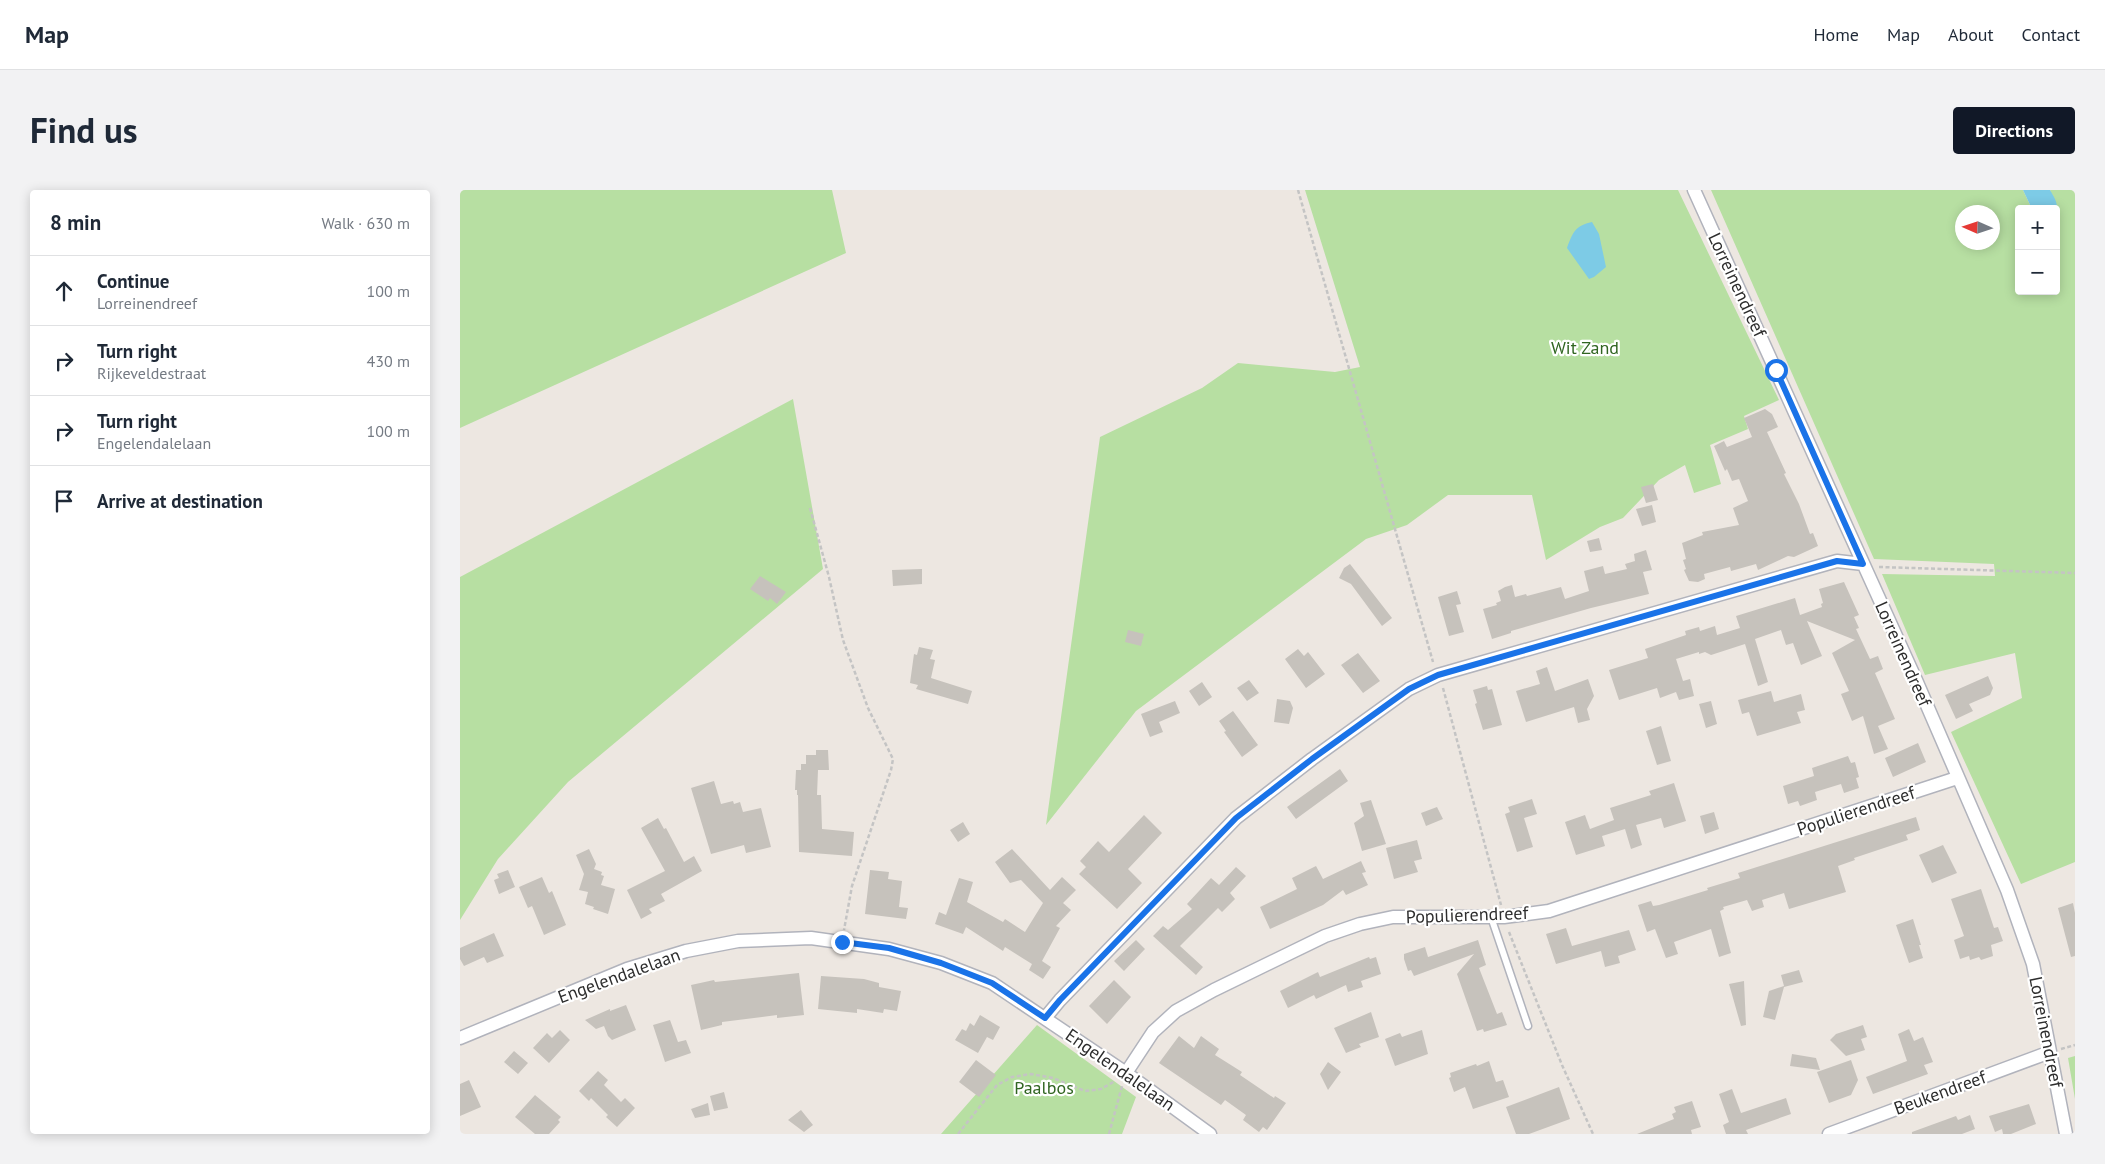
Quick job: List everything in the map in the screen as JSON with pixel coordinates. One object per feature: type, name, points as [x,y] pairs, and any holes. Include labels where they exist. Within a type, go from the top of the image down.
[{"type":"street","name":"Lorreinendreef","points":[[1694,190],[1863,564],[2006,890],[2033,964],[2066,1134]]},
{"type":"street","points":[[1045,1018],[1060,1000],[1236,818],[1312,759],[1409,689],[1438,675],[1837,561],[1863,564]]},
{"type":"street","name":"Populierendreef","points":[[1126,1073],[1153,1032],[1176,1011],[1214,990],[1325,936],[1360,924],[1393,917],[1491,918],[1549,910],[1957,778]]},
{"type":"street","name":"Engelendalelaan","points":[[460,1038],[627,969],[686,951],[738,941],[811,938],[889,948],[941,963],[992,983],[1126,1073],[1210,1134]]},
{"type":"street","name":"Beukendreef","points":[[1829,1134],[2050,1052]]},
{"type":"lane","points":[[1491,918],[1528,1026]]},
{"type":"path","points":[[1298,190],[1430,654],[1438,675],[1472,794],[1504,917],[1562,1065],[1593,1134]]},
{"type":"path","points":[[810,508],[829,577],[843,640],[868,708],[893,758],[891,770],[852,886],[842,942]]},
{"type":"path","points":[[1863,564],[1882,567],[2075,573]]},
{"type":"path","points":[[958,1134],[997,1085],[1012,1077],[1031,1074],[1054,1078],[1085,1091],[1110,1086],[1126,1073]]},
{"type":"path","points":[[1110,1134],[1126,1073]]},
{"type":"green space","points":[[460,190],[832,190],[846,253],[460,428]]},
{"type":"green space","name":"Wit Zand","points":[[1305,190],[1678,190],[1779,400],[1744,416],[1748,429],[1710,445],[1721,484],[1694,493],[1685,465],[1659,480],[1623,518],[1600,527],[1546,560],[1532,495],[1448,495],[1407,525],[1366,539],[1136,711],[1046,825],[1100,437],[1202,388],[1238,363],[1335,372],[1360,367]]},
{"type":"green space","points":[[1711,190],[2023,190],[2030,205],[2015,205],[2015,295],[2060,295],[2060,205],[2056,205],[2050,190],[2075,190],[2075,862],[2021,884],[1951,732],[2022,698],[2015,653],[1925,675],[1882,574],[1995,576],[1994,564],[1874,559]]},
{"type":"green space","points":[[793,399],[823,569],[568,782],[498,859],[460,920],[460,577]]},
{"type":"green space","name":"Paalbos","points":[[1037,1025],[1136,1097],[1122,1134],[941,1134]]},
{"type":"green space","points":[[2075,1056],[2075,1099],[2068,1058]]},
{"type":"water","points":[[2023,190],[2050,190],[2056,205],[2030,205]]},
{"type":"water","points":[[1592,222],[1599,234],[1606,267],[1589,279],[1567,248],[1575,231]]},
{"type":"building","points":[[1765,409],[1772,414],[1778,427],[1767,432],[1786,473],[1784,474],[1799,504],[1810,534],[1813,533],[1818,546],[1794,557],[1788,556],[1758,570],[1756,564],[1731,571],[1730,567],[1704,574],[1705,579],[1698,582],[1689,581],[1684,570],[1686,569],[1683,560],[1686,559],[1682,543],[1703,535],[1702,532],[1739,525],[1733,508],[1748,501],[1739,479],[1732,481],[1727,469],[1725,471],[1714,446],[1724,441],[1727,447],[1752,437],[1744,418]]},
{"type":"building","points":[[1653,484],[1658,500],[1646,503],[1641,487]]},
{"type":"building","points":[[1652,505],[1656,522],[1642,526],[1636,509]]},
{"type":"building","points":[[1599,538],[1602,550],[1590,552],[1587,541]]},
{"type":"building","points":[[1646,550],[1652,570],[1643,572],[1649,594],[1591,608],[1511,631],[1511,633],[1492,639],[1483,609],[1497,605],[1496,603],[1501,601],[1498,591],[1512,585],[1515,597],[1526,594],[1527,596],[1561,587],[1565,599],[1589,591],[1584,571],[1603,566],[1605,574],[1627,569],[1625,564],[1635,561],[1634,554]]},
{"type":"building","points":[[1350,564],[1392,618],[1382,626],[1351,584],[1339,578],[1344,568]]},
{"type":"building","points":[[922,569],[922,584],[893,586],[892,570]]},
{"type":"building","points":[[760,576],[786,592],[777,604],[770,598],[768,601],[750,589]]},
{"type":"building","points":[[1844,582],[1859,615],[1854,617],[1859,628],[1856,629],[1870,659],[1878,656],[1883,669],[1875,673],[1895,719],[1878,726],[1888,749],[1874,754],[1863,716],[1852,721],[1841,694],[1849,691],[1832,653],[1855,640],[1807,621],[1822,656],[1801,665],[1793,643],[1786,645],[1781,630],[1755,639],[1768,682],[1758,686],[1745,644],[1711,655],[1705,652],[1699,654],[1699,652],[1676,659],[1683,681],[1690,679],[1694,696],[1679,700],[1676,692],[1660,698],[1657,688],[1619,700],[1609,670],[1648,658],[1645,649],[1686,635],[1685,631],[1699,627],[1700,631],[1715,626],[1717,635],[1740,628],[1736,616],[1795,598],[1800,615],[1822,607],[1821,604],[1823,603],[1819,589]]},
{"type":"building","points":[[1457,591],[1461,604],[1456,605],[1464,632],[1449,636],[1438,597]]},
{"type":"building","points":[[1128,630],[1144,634],[1141,646],[1125,642]]},
{"type":"building","points":[[919,647],[933,650],[930,659],[935,660],[931,678],[972,691],[968,704],[916,689],[918,685],[910,683],[914,654],[917,655]]},
{"type":"building","points":[[1298,649],[1304,656],[1308,652],[1325,674],[1306,688],[1285,659]]},
{"type":"building","points":[[1358,653],[1380,681],[1363,693],[1341,665]]},
{"type":"building","points":[[1547,667],[1555,691],[1588,679],[1594,696],[1587,709],[1590,720],[1578,723],[1574,707],[1526,722],[1516,691],[1540,684],[1536,671]]},
{"type":"building","points":[[1988,676],[1993,688],[1990,695],[1969,704],[1973,711],[1956,719],[1945,695]]},
{"type":"building","points":[[1249,680],[1259,693],[1247,701],[1237,688]]},
{"type":"building","points":[[1202,682],[1212,697],[1199,706],[1189,691]]},
{"type":"building","points":[[1487,686],[1488,690],[1492,689],[1502,725],[1483,730],[1473,690]]},
{"type":"building","points":[[1771,691],[1774,702],[1801,694],[1805,710],[1797,712],[1801,723],[1757,736],[1749,712],[1742,714],[1738,700]]},
{"type":"building","points":[[1277,699],[1290,701],[1293,708],[1289,724],[1274,722]]},
{"type":"building","points":[[1175,701],[1180,713],[1159,722],[1163,732],[1150,737],[1141,714]]},
{"type":"building","points":[[1711,701],[1717,724],[1706,728],[1699,704]]},
{"type":"building","points":[[1233,711],[1258,745],[1242,757],[1224,732],[1226,731],[1219,721]]},
{"type":"building","points":[[1661,726],[1671,761],[1657,765],[1646,731]]},
{"type":"building","points":[[1918,743],[1926,762],[1893,777],[1885,758]]},
{"type":"building","points":[[816,750],[828,750],[829,770],[818,770],[817,795],[821,795],[822,829],[854,832],[852,856],[799,852],[798,795],[797,790],[795,790],[796,770],[801,770],[801,764],[806,764],[806,755],[816,755]]},
{"type":"building","points":[[1848,756],[1851,763],[1855,762],[1859,777],[1856,778],[1859,788],[1844,793],[1841,784],[1815,792],[1817,800],[1800,806],[1798,801],[1788,804],[1783,786],[1814,776],[1812,768]]},
{"type":"building","points":[[1340,769],[1348,781],[1296,819],[1287,807]]},
{"type":"building","points":[[714,781],[721,804],[733,801],[734,804],[740,802],[743,812],[761,808],[771,847],[746,853],[744,845],[711,854],[691,788]]},
{"type":"building","points":[[1674,783],[1686,821],[1664,828],[1661,818],[1636,825],[1642,845],[1631,849],[1625,829],[1602,836],[1605,846],[1576,855],[1565,822],[1585,815],[1590,829],[1614,820],[1610,808],[1651,795],[1649,791]]},
{"type":"building","points":[[1532,799],[1537,814],[1524,818],[1533,847],[1517,852],[1505,814],[1510,812],[1508,807]]},
{"type":"building","points":[[1371,800],[1386,844],[1362,851],[1354,823],[1364,816],[1360,803]]},
{"type":"building","points":[[1437,807],[1443,819],[1426,826],[1421,813]]},
{"type":"building","points":[[1714,812],[1719,829],[1705,834],[1700,816]]},
{"type":"building","points":[[1144,815],[1162,833],[1128,869],[1142,883],[1117,909],[1079,874],[1086,867],[1080,861],[1098,841],[1109,852]]},
{"type":"building","points":[[1916,817],[1920,830],[1906,835],[1908,840],[1854,858],[1855,860],[1838,866],[1846,892],[1789,909],[1784,893],[1762,900],[1764,907],[1752,911],[1747,900],[1723,907],[1724,909],[1720,911],[1731,953],[1719,957],[1711,929],[1674,942],[1678,954],[1666,958],[1655,929],[1647,932],[1638,905],[1651,901],[1653,906],[1659,905],[1708,890],[1707,888],[1740,878],[1738,873]]},
{"type":"building","points":[[658,818],[664,829],[666,828],[684,862],[694,856],[702,871],[661,894],[665,901],[649,909],[652,913],[641,919],[627,890],[665,871],[641,828]]},
{"type":"building","points":[[963,822],[970,834],[958,842],[950,830]]},
{"type":"building","points":[[1417,840],[1422,859],[1414,861],[1418,872],[1394,879],[1386,848]]},
{"type":"building","points":[[1943,845],[1957,873],[1932,883],[1919,855]]},
{"type":"building","points":[[589,849],[596,864],[594,869],[602,872],[601,875],[604,876],[601,885],[615,889],[608,914],[585,904],[588,892],[579,890],[584,874],[576,855]]},
{"type":"building","points":[[1012,849],[1050,890],[1062,877],[1076,890],[1063,903],[1071,910],[1056,926],[1060,928],[1042,961],[1051,967],[1043,979],[1029,970],[1032,964],[1005,947],[1003,951],[966,927],[963,934],[935,924],[939,912],[946,915],[959,878],[973,882],[967,902],[1003,922],[1005,919],[1025,932],[1043,903],[1021,880],[1010,883],[995,862]]},
{"type":"building","points":[[1361,861],[1366,872],[1362,873],[1368,885],[1346,895],[1343,890],[1323,905],[1270,929],[1260,907],[1297,889],[1292,878],[1316,866],[1323,879]]},
{"type":"building","points":[[1236,867],[1246,876],[1230,893],[1235,899],[1222,912],[1218,908],[1180,946],[1203,967],[1196,975],[1153,936],[1163,926],[1168,930],[1192,909],[1187,904],[1211,878],[1219,885]]},
{"type":"building","points":[[508,870],[515,887],[499,894],[494,880],[499,878],[497,874]]},
{"type":"building","points":[[870,870],[889,872],[888,879],[902,881],[899,907],[908,908],[906,919],[865,914]]},
{"type":"building","points":[[542,877],[549,893],[552,891],[566,925],[544,935],[532,906],[528,908],[519,887]]},
{"type":"building","points":[[1981,889],[1994,928],[1998,927],[2003,941],[1991,945],[1993,956],[1981,960],[1979,957],[1970,960],[1969,956],[1960,959],[1954,940],[1964,936],[1951,899]]},
{"type":"building","points":[[2073,903],[2075,913],[2075,956],[2071,957],[2058,908]]},
{"type":"building","points":[[1913,919],[1923,958],[1909,963],[1896,925]]},
{"type":"building","points":[[1566,928],[1572,946],[1629,930],[1636,950],[1618,956],[1620,963],[1605,967],[1601,951],[1556,964],[1546,934]]},
{"type":"building","points":[[494,933],[504,956],[487,963],[484,957],[464,966],[460,959],[460,948]]},
{"type":"building","points":[[1136,940],[1145,949],[1124,971],[1114,961]]},
{"type":"building","points":[[1478,940],[1486,965],[1479,968],[1497,1014],[1502,1012],[1507,1025],[1484,1032],[1483,1029],[1477,1031],[1457,974],[1474,954],[1414,976],[1411,970],[1408,971],[1404,959],[1404,954],[1425,947],[1428,957]]},
{"type":"building","points":[[1369,957],[1370,959],[1376,957],[1381,974],[1361,981],[1363,987],[1348,992],[1346,985],[1316,999],[1314,995],[1288,1008],[1280,991],[1318,972],[1320,977]]},
{"type":"building","points":[[1799,970],[1803,982],[1784,987],[1775,1020],[1763,1017],[1769,991],[1784,986],[1781,975]]},
{"type":"building","points":[[799,973],[804,1015],[777,1018],[777,1015],[722,1022],[722,1025],[701,1030],[691,985],[714,980],[715,982]]},
{"type":"building","points":[[821,976],[864,979],[879,983],[879,987],[901,991],[897,1011],[884,1009],[883,1013],[857,1009],[857,1013],[818,1009]]},
{"type":"building","points":[[1114,980],[1131,997],[1107,1024],[1089,1006]]},
{"type":"building","points":[[1744,981],[1746,1025],[1741,1026],[1729,984]]},
{"type":"building","points":[[626,1005],[636,1030],[612,1040],[604,1026],[596,1029],[585,1020],[610,1009],[610,1011]]},
{"type":"building","points":[[1371,1012],[1379,1037],[1359,1044],[1361,1047],[1346,1053],[1334,1028]]},
{"type":"building","points":[[980,1015],[1000,1027],[993,1040],[987,1037],[978,1053],[955,1040],[962,1029],[966,1031],[970,1023],[974,1026]]},
{"type":"building","points":[[670,1020],[678,1042],[686,1040],[691,1053],[665,1062],[653,1025]]},
{"type":"building","points":[[1863,1025],[1867,1037],[1861,1039],[1865,1050],[1846,1056],[1830,1040],[1836,1034]]},
{"type":"building","points":[[1909,1029],[1914,1041],[1923,1037],[1933,1062],[1924,1065],[1928,1074],[1873,1094],[1866,1077],[1907,1061],[1898,1034]]},
{"type":"building","points":[[560,1030],[570,1040],[549,1063],[533,1048],[547,1033],[552,1038]]},
{"type":"building","points":[[1422,1030],[1428,1054],[1395,1066],[1385,1039],[1400,1033],[1402,1037]]},
{"type":"building","points":[[1179,1036],[1194,1048],[1201,1036],[1219,1049],[1215,1055],[1242,1072],[1240,1075],[1274,1098],[1275,1096],[1286,1103],[1267,1130],[1263,1127],[1259,1132],[1243,1120],[1246,1115],[1225,1100],[1221,1105],[1159,1063]]},
{"type":"building","points":[[514,1051],[528,1063],[518,1074],[504,1062]]},
{"type":"building","points":[[1792,1054],[1816,1058],[1820,1070],[1790,1066]]},
{"type":"building","points":[[976,1060],[996,1075],[979,1097],[959,1082]]},
{"type":"building","points":[[1851,1060],[1858,1080],[1851,1095],[1829,1103],[1817,1072]]},
{"type":"building","points":[[1489,1061],[1496,1082],[1503,1080],[1509,1097],[1473,1109],[1465,1087],[1454,1092],[1449,1078],[1451,1077],[1450,1073]]},
{"type":"building","points":[[1328,1062],[1341,1072],[1328,1090],[1320,1074]]},
{"type":"building","points":[[598,1071],[608,1080],[604,1085],[621,1102],[625,1098],[635,1108],[617,1127],[606,1117],[608,1115],[591,1098],[589,1101],[579,1091]]},
{"type":"building","points":[[469,1080],[481,1107],[460,1116],[460,1084]]},
{"type":"building","points":[[1559,1087],[1570,1119],[1529,1134],[1516,1134],[1506,1107]]},
{"type":"building","points":[[1732,1089],[1741,1113],[1786,1098],[1791,1114],[1746,1130],[1748,1134],[1726,1134],[1723,1125],[1729,1122],[1719,1094]]},
{"type":"building","points":[[724,1092],[728,1108],[714,1111],[710,1096]]},
{"type":"building","points":[[535,1095],[561,1117],[558,1120],[560,1122],[549,1134],[535,1134],[515,1117]]},
{"type":"building","points":[[1692,1101],[1701,1127],[1691,1130],[1692,1134],[1637,1134],[1674,1119],[1672,1114],[1676,1112],[1674,1107]]},
{"type":"building","points":[[708,1103],[710,1115],[695,1118],[691,1109]]},
{"type":"building","points":[[2029,1104],[2036,1124],[2011,1134],[2003,1134],[2002,1129],[1995,1132],[1989,1116]]},
{"type":"building","points":[[801,1110],[813,1125],[804,1132],[788,1120]]},
{"type":"building","points":[[1970,1115],[1975,1129],[1962,1134],[1912,1134],[1912,1132],[1956,1116],[1958,1120]]},
{"type":"route","points":[[842,942],[889,948],[941,963],[992,983],[1045,1018],[1060,1000],[1236,818],[1312,759],[1409,689],[1438,675],[1837,561],[1863,564],[1776,370]]}]
